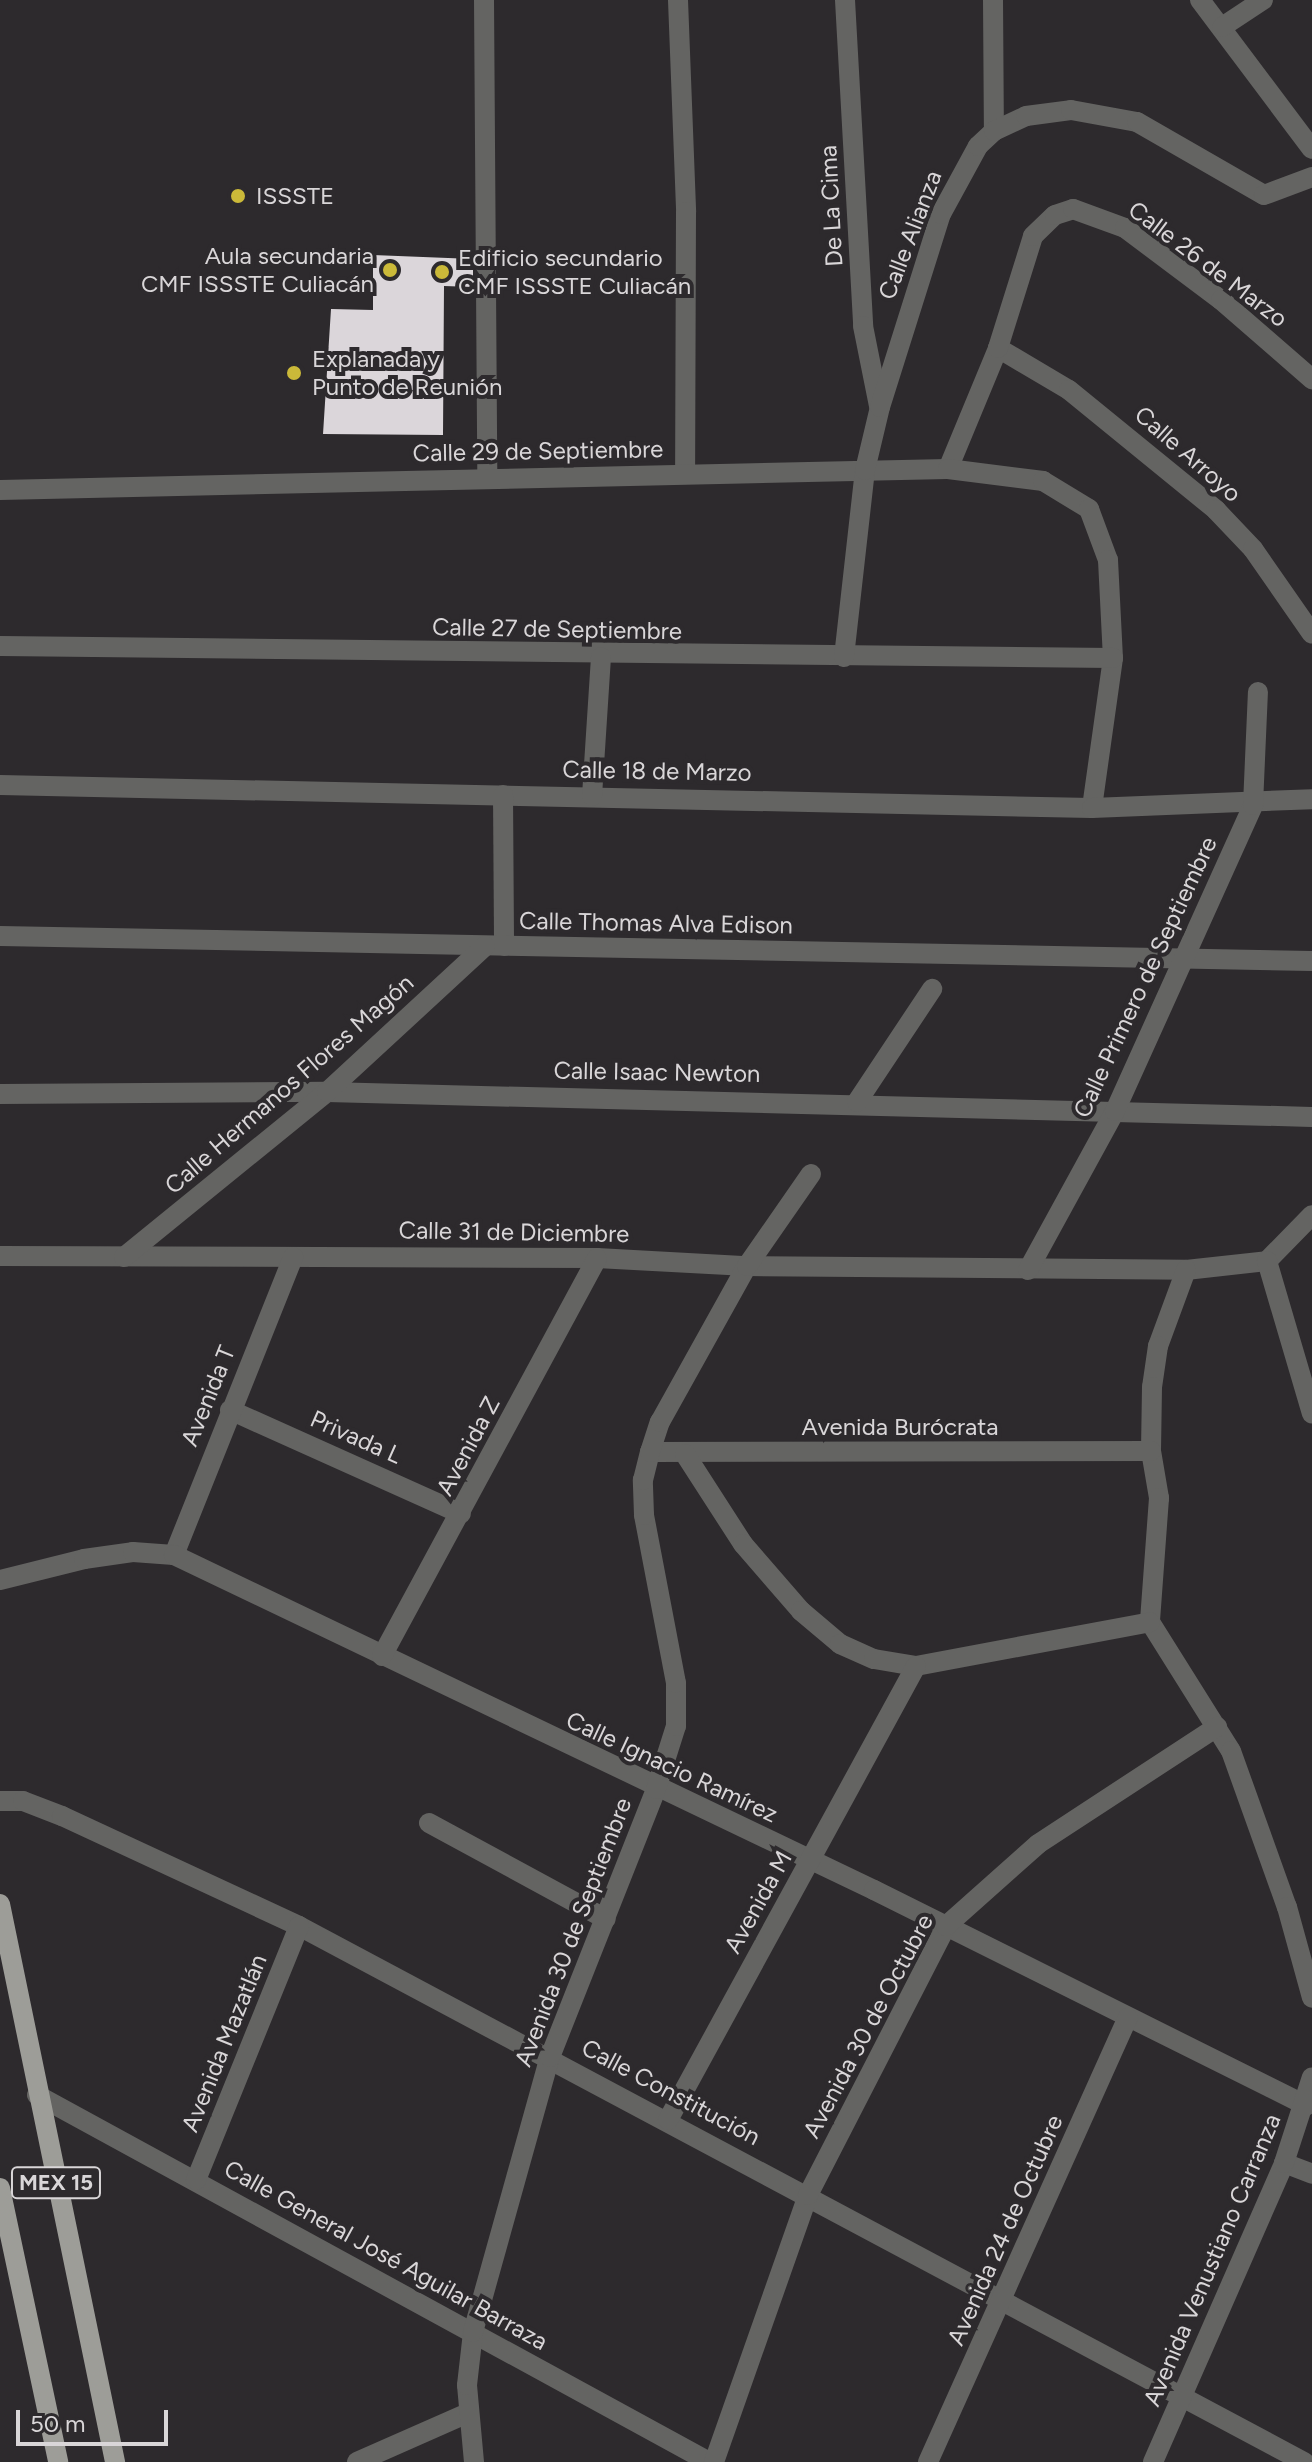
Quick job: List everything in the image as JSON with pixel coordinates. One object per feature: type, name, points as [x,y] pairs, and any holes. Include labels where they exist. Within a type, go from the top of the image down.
[{"type":"main road","name":"MEX 15","points":[[0,1904],[115,2462]]},
{"type":"main road","name":"MEX 15","points":[[0,2188],[58,2462]]},
{"type":"street","points":[[484,0],[487,478]]},
{"type":"street","points":[[678,0],[686,212],[685,473]]},
{"type":"street","name":"De La Cima","points":[[845,0],[863,326],[880,407]]},
{"type":"street","points":[[993,0],[994,131]]},
{"type":"street","points":[[1200,0],[1312,147]]},
{"type":"street","points":[[1222,27],[1263,0]]},
{"type":"street","name":"Calle Alianza","points":[[865,470],[880,407],[941,214],[978,146],[994,131],[1026,116],[1056,112],[1119,116],[1264,195],[1312,177]]},
{"type":"street","name":"Calle 26 de Marzo","points":[[948,469],[998,348],[1033,236],[1055,215],[1073,209],[1125,228],[1311,375]]},
{"type":"street","name":"Calle Arroyo","points":[[998,348],[1069,390],[1216,510],[1253,549],[1312,634]]},
{"type":"street","name":"Calle 29 de Septiembre","points":[[0,490],[685,473],[948,469],[1003,472],[1043,481],[1074,496],[1089,509],[1102,533],[1111,589],[1113,658]]},
{"type":"street","points":[[844,657],[865,470]]},
{"type":"street","name":"Calle 27 de Septiembre","points":[[0,646],[601,657],[1113,658]]},
{"type":"street","points":[[592,796],[601,657]]},
{"type":"street","points":[[1092,808],[1113,658]]},
{"type":"street","name":"Calle Primero de Septiembre","points":[[1028,1270],[1115,1111],[1253,805],[1258,692]]},
{"type":"street","name":"Calle 18 de Marzo","points":[[0,785],[1092,808],[1253,805],[1312,799]]},
{"type":"street","points":[[495,946],[503,795]]},
{"type":"street","name":"Calle Thomas Alva Edison","points":[[0,936],[1312,961]]},
{"type":"street","name":"Calle Hermanos Flores Magón","points":[[124,1257],[327,1092],[495,946]]},
{"type":"street","points":[[857,1102],[932,989]]},
{"type":"street","name":"Calle Isaac Newton","points":[[0,1094],[327,1092],[857,1102],[1312,1117]]},
{"type":"street","name":"Avenida 30 de Septiembre","points":[[474,2462],[468,2413],[473,2332],[550,2057],[656,1789],[677,1710],[644,1515],[643,1480],[650,1452],[660,1422],[747,1266],[811,1174]]},
{"type":"street","points":[[1312,1215],[1267,1261],[1312,1414]]},
{"type":"street","name":"Calle 31 de Diciembre","points":[[0,1256],[597,1258],[747,1266],[1028,1270],[1186,1270],[1267,1261]]},
{"type":"street","name":"Avenida T","points":[[174,1555],[293,1257]]},
{"type":"street","name":"Avenida Z","points":[[382,1656],[597,1258]]},
{"type":"street","points":[[1186,1270],[1158,1346],[1151,1451],[1159,1498],[1150,1622],[1217,1727],[1257,1819],[1312,1998]]},
{"type":"street","name":"Privada L","points":[[230,1410],[461,1514]]},
{"type":"street","name":"Avenida Burócrata","points":[[650,1452],[1151,1451]]},
{"type":"street","points":[[685,1454],[743,1544],[821,1631],[874,1659],[916,1666],[1150,1622]]},
{"type":"street","name":"Calle Ignacio Ramírez","points":[[0,1580],[84,1559],[133,1552],[174,1555],[946,1926],[1306,2105]]},
{"type":"street","name":"Avenida M","points":[[668,2120],[916,1666]]},
{"type":"street","name":"Avenida 30 de Octubre","points":[[712,2462],[808,2195],[946,1926],[1038,1844],[1217,1727]]},
{"type":"street","name":"Calle Constitución","points":[[0,1801],[23,1801],[62,1816],[299,1926],[550,2057],[1304,2462]]},
{"type":"street","points":[[429,1823],[606,1919]]},
{"type":"street","name":"Avenida Mazatlán","points":[[196,2180],[299,1926]]},
{"type":"street","name":"Avenida 24 de Octubre","points":[[928,2462],[1128,2018]]},
{"type":"street","name":"Avenida Venustiano Carranza","points":[[1153,2462],[1284,2163],[1306,2105],[1312,2077]]},
{"type":"street","name":"Calle General José Aguilar Barraza","points":[[37,2095],[712,2462]]},
{"type":"street","points":[[1284,2163],[1312,2174]]},
{"type":"street","points":[[357,2462],[468,2413]]},
{"type":"building","points":[[373,255],[473,259],[473,287],[444,286],[443,435],[323,434],[331,309],[373,310]]},
{"type":"place","name":"ISSSTE","points":[[238,196]]},
{"type":"place","name":"Aula secundaria CMF ISSSTE Culiacán","points":[[390,270]]},
{"type":"place","name":"Edificio secundario CMF ISSSTE Culiacán","points":[[442,272]]},
{"type":"place","name":"Explanada y Punto de Reunión","points":[[294,373]]}]
